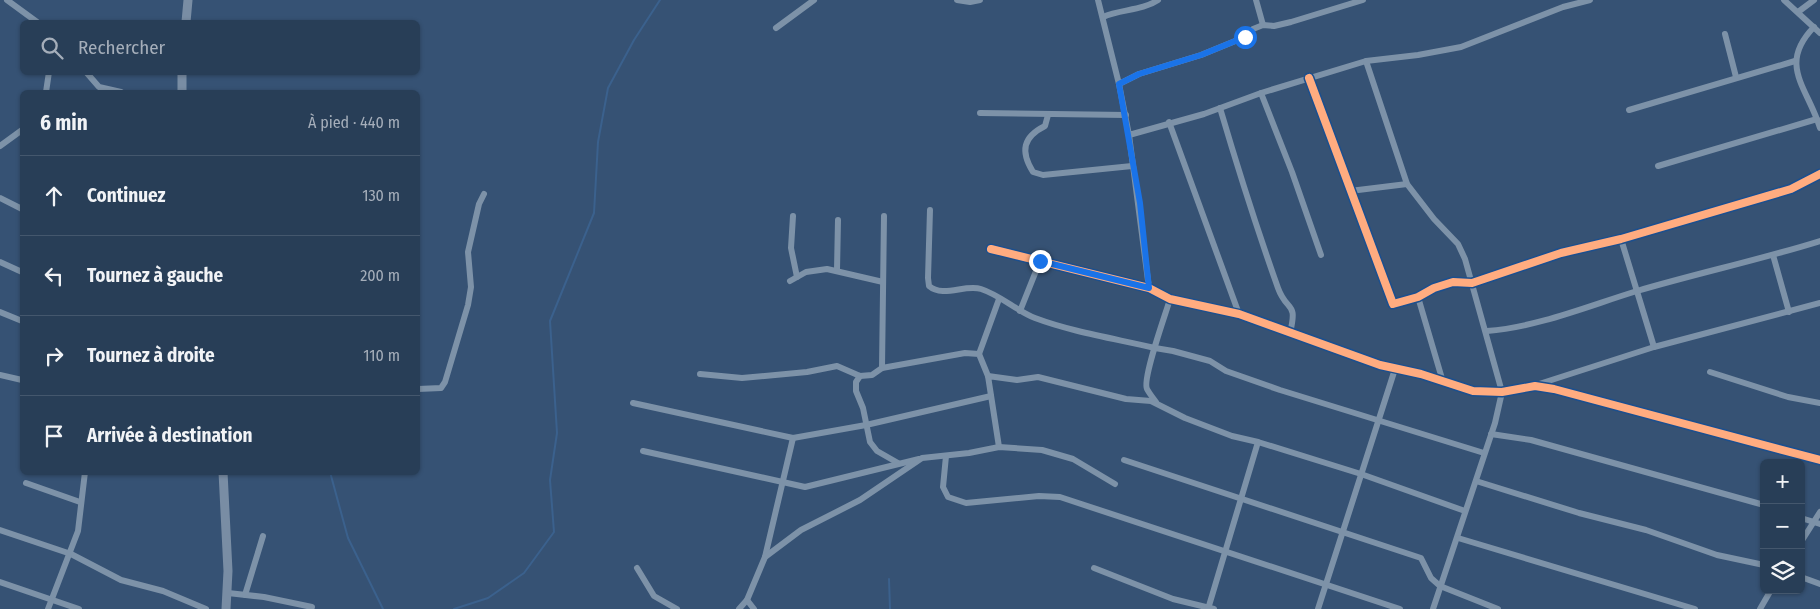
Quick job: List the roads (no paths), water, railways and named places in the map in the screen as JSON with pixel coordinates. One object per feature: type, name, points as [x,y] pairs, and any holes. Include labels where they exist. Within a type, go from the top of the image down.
[{"type":"street","points":[[7,0],[33,20]]},
{"type":"street","points":[[186,20],[188,0]]},
{"type":"street","points":[[776,28],[814,0]]},
{"type":"street","points":[[957,0],[970,2],[980,0]]},
{"type":"street","points":[[1098,0],[1128,125],[1132,166],[1140,203],[1149,288]]},
{"type":"street","points":[[1103,17],[1119,11],[1152,4],[1158,0]]},
{"type":"street","points":[[1256,0],[1263,25]]},
{"type":"street","points":[[1119,84],[1139,74],[1201,55],[1245,37],[1253,29],[1263,25],[1291,22],[1363,0]]},
{"type":"street","points":[[1129,135],[1366,61],[1461,47],[1564,7],[1590,0]]},
{"type":"street","points":[[1784,0],[1820,33]]},
{"type":"street","points":[[1798,12],[1814,0]]},
{"type":"street","points":[[1814,27],[1802,42],[1795,60],[1799,79],[1820,128]]},
{"type":"street","points":[[1725,34],[1736,77]]},
{"type":"street","points":[[1628,110],[1795,60]]},
{"type":"street","points":[[1366,61],[1407,184],[1434,219],[1458,244],[1465,259],[1487,332],[1502,392],[1491,434],[1434,609]]},
{"type":"street","points":[[46,90],[48,75]]},
{"type":"street","points":[[89,75],[99,87],[112,90]]},
{"type":"street","points":[[182,75],[182,90]]},
{"type":"street","points":[[1309,78],[1393,304],[1418,297],[1434,288],[1452,282],[1472,283],[1562,253],[1621,239],[1791,189],[1820,174]]},
{"type":"street","points":[[1261,93],[1292,172],[1320,255]]},
{"type":"street","points":[[1220,108],[1263,250],[1280,296],[1292,309],[1295,316],[1290,333]]},
{"type":"street","points":[[980,113],[1126,115]]},
{"type":"street","points":[[1048,115],[1045,126],[1031,135],[1024,145],[1027,162],[1032,172],[1043,175],[1132,166]]},
{"type":"street","points":[[1658,166],[1817,120]]},
{"type":"street","points":[[1170,122],[1239,314]]},
{"type":"street","points":[[1128,125],[1142,131]]},
{"type":"street","points":[[0,146],[20,131]]},
{"type":"street","points":[[1350,191],[1407,184]]},
{"type":"street","points":[[420,389],[441,388],[446,382],[468,305],[471,287],[468,252],[479,204],[484,194]]},
{"type":"street","points":[[0,198],[20,209]]},
{"type":"street","points":[[930,210],[929,286],[934,290],[983,289],[1035,318],[1155,348],[1173,350],[1210,361],[1226,371],[1280,390],[1484,454]]},
{"type":"street","points":[[793,216],[791,248],[798,277]]},
{"type":"street","points":[[882,368],[884,216]]},
{"type":"street","points":[[837,270],[838,220]]},
{"type":"street","points":[[1621,239],[1654,347]]},
{"type":"street","points":[[1487,332],[1505,330],[1555,317],[1637,291],[1726,266],[1773,256],[1820,241]]},
{"type":"street","points":[[991,249],[1149,288],[1170,299],[1239,314],[1395,369],[1473,391],[1502,392],[1535,386],[1654,347],[1820,303]]},
{"type":"street","points":[[1773,256],[1789,312]]},
{"type":"street","points":[[1020,311],[1040,261]]},
{"type":"street","points":[[0,262],[20,271]]},
{"type":"street","points":[[790,281],[817,270],[837,270],[883,282]]},
{"type":"street","points":[[1418,297],[1443,382]]},
{"type":"street","points":[[999,299],[979,354],[988,376],[999,447]]},
{"type":"street","points":[[1156,403],[1146,389],[1146,384],[1170,299]]},
{"type":"street","points":[[0,312],[20,320]]},
{"type":"street","points":[[700,374],[742,378],[807,372],[837,366],[860,376],[872,376],[882,368],[965,353],[979,354]]},
{"type":"street","points":[[1318,609],[1395,369]]},
{"type":"street","points":[[1710,372],[1788,397],[1820,403]]},
{"type":"street","points":[[0,375],[20,380]]},
{"type":"street","points":[[860,376],[855,386],[873,447],[898,463]]},
{"type":"street","points":[[988,376],[1017,380],[1038,377],[1126,400],[1156,403],[1185,418],[1225,433],[1361,474],[1465,511]]},
{"type":"street","points":[[1535,386],[1820,460]]},
{"type":"street","points":[[633,403],[793,438],[866,425],[991,396]]},
{"type":"street","points":[[1491,434],[1531,440],[1760,504]]},
{"type":"street","points":[[739,609],[747,600],[765,556],[793,438]]},
{"type":"street","points":[[1094,568],[1173,599],[1210,608],[1224,552],[1258,442]]},
{"type":"street","points":[[643,451],[782,483],[812,486],[898,463],[999,447],[1057,453],[1093,470],[1115,484]]},
{"type":"street","points":[[946,456],[943,487],[948,497],[966,503],[1039,496],[1060,497],[1400,609]]},
{"type":"street","points":[[765,556],[801,530],[860,500],[922,458]]},
{"type":"street","points":[[1124,460],[1344,531],[1421,558],[1431,578],[1440,586],[1498,609]]},
{"type":"street","points":[[48,609],[50,600],[71,554],[78,531],[84,475]]},
{"type":"street","points":[[222,475],[228,593],[226,609]]},
{"type":"street","points":[[1476,480],[1579,513],[1646,530],[1717,555],[1760,564]]},
{"type":"street","points":[[26,483],[80,502]]},
{"type":"street","points":[[1805,537],[1817,523],[1820,512]]},
{"type":"street","points":[[1805,519],[1817,523]]},
{"type":"street","points":[[0,530],[71,554],[121,580],[163,591],[206,609]]},
{"type":"street","points":[[245,595],[263,536]]},
{"type":"street","points":[[1458,538],[1695,609]]},
{"type":"street","points":[[637,568],[654,596],[677,609]]},
{"type":"street","points":[[1805,578],[1820,584]]},
{"type":"street","points":[[0,582],[78,609]]},
{"type":"street","points":[[228,593],[312,608]]},
{"type":"street","points":[[1760,609],[1769,594]]},
{"type":"street","points":[[747,600],[754,609]]},
{"type":"waterway","points":[[454,609],[488,598],[524,573],[554,532],[550,480],[557,433],[550,321],[594,213],[598,142],[608,88],[634,40],[660,0]]},
{"type":"waterway","points":[[331,475],[348,538],[383,609]]},
{"type":"waterway","points":[[889,579],[890,609]]}]
